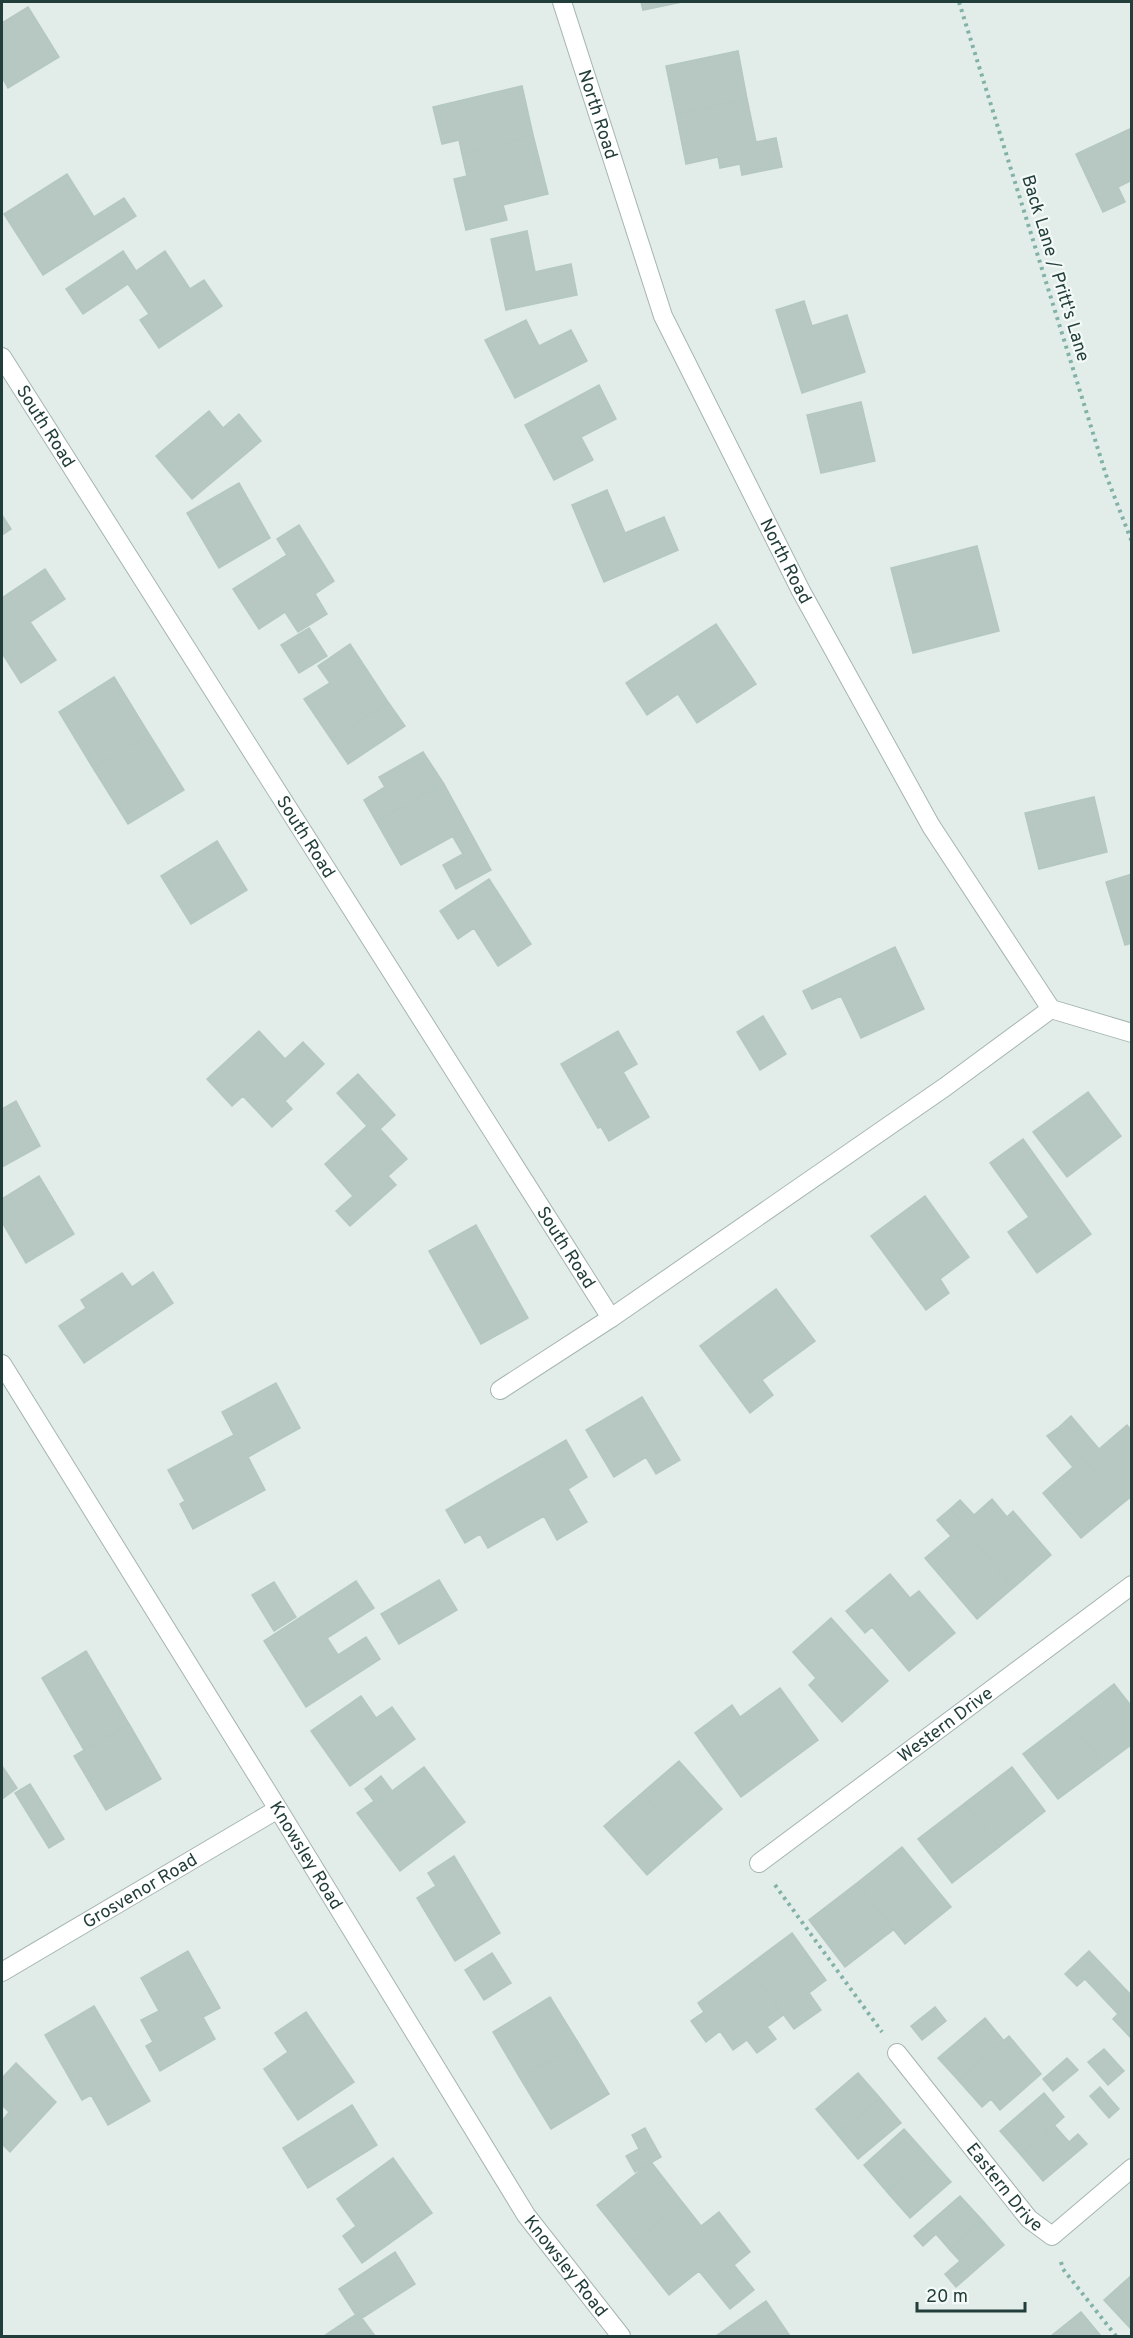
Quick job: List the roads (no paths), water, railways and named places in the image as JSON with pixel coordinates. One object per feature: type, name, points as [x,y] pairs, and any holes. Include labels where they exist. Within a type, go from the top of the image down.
[{"type":"street","name":"North Road","points":[[562,2],[663,316],[801,591],[931,826],[1051,1009]]},
{"type":"street","name":"South Road","points":[[2,357],[611,1318]]},
{"type":"street","points":[[500,1390],[611,1318],[945,1087],[1051,1009],[1131,1034]]},
{"type":"street","name":"Knowsley Road","points":[[2,1364],[526,2214],[621,2337]]},
{"type":"street","name":"Western Drive","points":[[759,1863],[1131,1585]]},
{"type":"street","name":"Grosvenor Road","points":[[2,1971],[278,1809]]},
{"type":"street","name":"Eastern Drive","points":[[897,2054],[1029,2219],[1052,2235],[1131,2168]]}]
